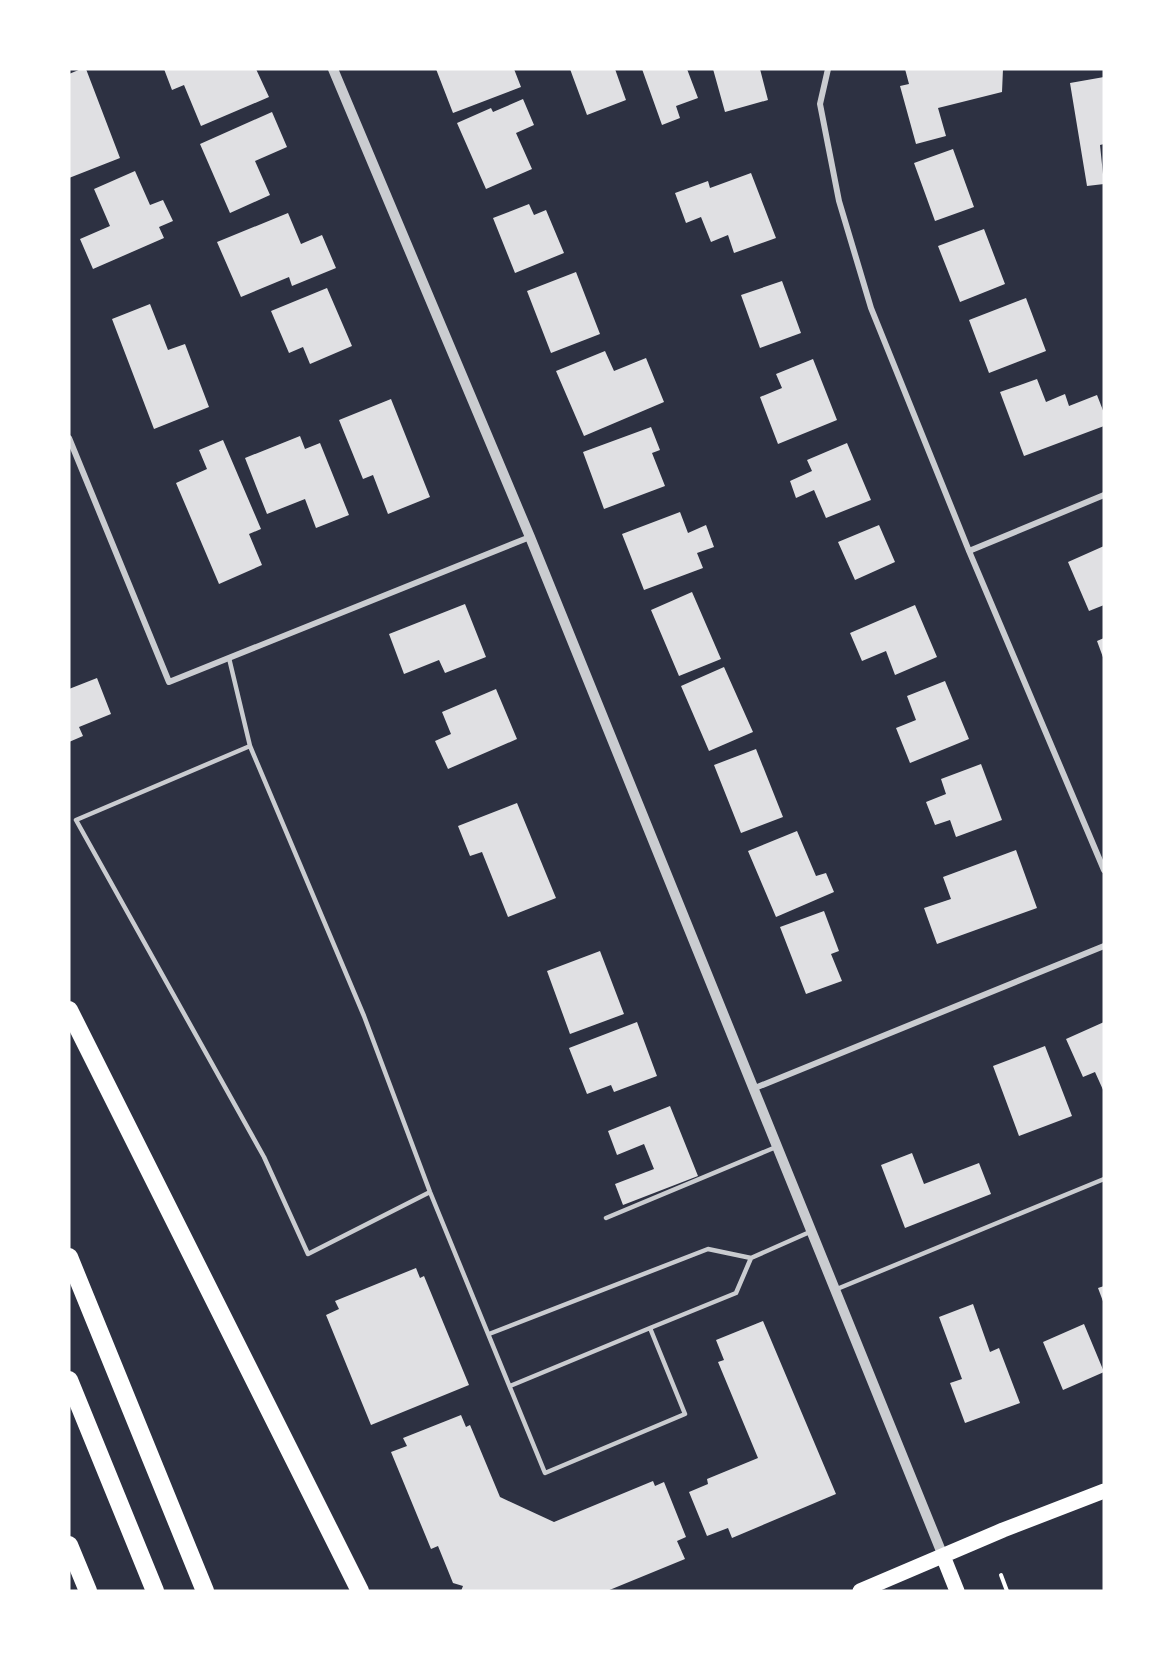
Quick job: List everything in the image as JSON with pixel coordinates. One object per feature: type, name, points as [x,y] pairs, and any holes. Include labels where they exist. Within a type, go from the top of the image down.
[{"type":"highway","points":[[69,1010],[360,1591]]},
{"type":"highway","points":[[69,1257],[205,1591]]},
{"type":"highway","points":[[69,1380],[154,1591]]},
{"type":"highway","points":[[69,1545],[88,1591]]},
{"type":"main road","points":[[860,1591],[1104,1491]]},
{"type":"main road","points":[[943,1556],[957,1591]]},
{"type":"street","points":[[333,69],[530,537],[837,1289],[943,1556]]},
{"type":"street","points":[[828,69],[820,104],[842,212],[871,308],[969,551],[1104,870]]},
{"type":"street","points":[[69,438],[169,682],[530,537]]},
{"type":"street","points":[[969,551],[1104,495]]},
{"type":"street","points":[[755,1088],[1104,946]]},
{"type":"lane","points":[[230,658],[250,746],[364,1016],[430,1192],[545,1473],[686,1414],[650,1328]]},
{"type":"lane","points":[[250,746],[76,820],[264,1157],[308,1254],[430,1192]]},
{"type":"lane","points":[[606,1218],[779,1146]]},
{"type":"lane","points":[[837,1289],[1104,1179]]},
{"type":"lane","points":[[489,1334],[708,1249],[751,1258],[813,1230]]},
{"type":"lane","points":[[510,1386],[736,1293],[751,1258]]},
{"type":"path","points":[[1001,1575],[1007,1591]]},
{"type":"building","points":[[86,69],[120,158],[69,178],[69,74]]},
{"type":"building","points":[[164,69],[256,69],[269,97],[201,126],[184,85],[172,90]]},
{"type":"building","points":[[436,69],[514,69],[521,87],[453,113]]},
{"type":"building","points":[[570,69],[615,69],[626,100],[587,115]]},
{"type":"building","points":[[642,69],[687,69],[698,98],[676,106],[680,118],[662,125]]},
{"type":"building","points":[[713,69],[760,69],[768,100],[725,112]]},
{"type":"building","points":[[905,69],[1003,69],[1002,92],[938,108],[946,136],[916,144],[900,86],[909,84]]},
{"type":"building","points":[[1104,77],[1104,144],[1100,145],[1104,184],[1087,186],[1070,83]]},
{"type":"building","points":[[523,99],[534,125],[516,133],[532,169],[486,189],[457,123],[491,108],[493,112]]},
{"type":"building","points":[[272,112],[287,147],[255,161],[270,195],[230,213],[200,144]]},
{"type":"building","points":[[953,149],[974,207],[935,221],[914,163]]},
{"type":"building","points":[[135,171],[150,205],[163,200],[173,221],[159,227],[164,238],[93,269],[80,239],[110,226],[94,189]]},
{"type":"building","points":[[751,173],[776,238],[734,253],[728,235],[711,242],[701,217],[686,223],[675,193],[708,181],[710,188]]},
{"type":"building","points":[[529,204],[534,215],[546,210],[564,253],[515,273],[493,218]]},
{"type":"building","points":[[288,213],[301,244],[322,235],[336,268],[292,286],[289,277],[241,297],[217,242]]},
{"type":"building","points":[[984,229],[1005,284],[960,302],[938,246]]},
{"type":"building","points":[[576,272],[600,334],[551,353],[527,291]]},
{"type":"building","points":[[782,281],[801,333],[760,348],[741,295]]},
{"type":"building","points":[[327,288],[352,346],[310,364],[303,347],[289,353],[271,311]]},
{"type":"building","points":[[1026,298],[1046,351],[989,373],[969,320]]},
{"type":"building","points":[[150,304],[168,350],[185,344],[209,407],[154,429],[112,319]]},
{"type":"building","points":[[605,351],[614,371],[646,358],[664,402],[584,436],[556,371]]},
{"type":"building","points":[[813,359],[837,420],[778,444],[760,397],[782,388],[776,374]]},
{"type":"building","points":[[1037,379],[1046,402],[1065,394],[1069,406],[1097,395],[1104,413],[1104,426],[1024,456],[1000,392]]},
{"type":"building","points":[[391,399],[430,497],[388,514],[373,475],[363,479],[339,420]]},
{"type":"building","points":[[651,427],[660,450],[652,453],[665,486],[604,509],[583,452]]},
{"type":"building","points":[[300,436],[305,449],[320,443],[349,515],[316,528],[305,499],[267,514],[245,458]]},
{"type":"building","points":[[223,440],[261,529],[249,534],[262,565],[219,584],[176,483],[207,469],[199,450]]},
{"type":"building","points":[[847,443],[871,500],[826,518],[814,490],[796,498],[790,481],[812,471],[807,460]]},
{"type":"building","points":[[680,512],[688,533],[706,525],[714,547],[697,553],[703,568],[644,590],[622,534]]},
{"type":"building","points":[[879,525],[895,562],[855,580],[838,542]]},
{"type":"building","points":[[1104,546],[1104,605],[1089,611],[1068,562]]},
{"type":"building","points":[[692,592],[721,659],[679,676],[651,610]]},
{"type":"building","points":[[465,604],[486,657],[445,673],[439,660],[404,674],[389,634]]},
{"type":"building","points":[[915,605],[937,657],[895,675],[886,651],[862,661],[850,633]]},
{"type":"building","points":[[1104,638],[1104,660],[1097,641]]},
{"type":"building","points":[[724,667],[753,732],[709,751],[681,686]]},
{"type":"building","points":[[97,678],[111,714],[79,727],[83,736],[69,742],[69,689]]},
{"type":"building","points":[[945,681],[969,739],[910,763],[896,728],[916,720],[907,696]]},
{"type":"building","points":[[496,689],[517,739],[448,769],[435,741],[451,734],[442,712]]},
{"type":"building","points":[[756,749],[783,817],[741,833],[714,765]]},
{"type":"building","points":[[981,764],[1002,820],[956,837],[950,820],[935,825],[926,802],[946,794],[941,779]]},
{"type":"building","points":[[517,803],[556,898],[508,917],[482,852],[470,856],[458,826]]},
{"type":"building","points":[[797,831],[816,876],[826,873],[834,892],[776,917],[748,851]]},
{"type":"building","points":[[1016,850],[1037,908],[937,944],[924,908],[951,899],[943,877]]},
{"type":"building","points":[[824,911],[839,951],[831,954],[842,981],[806,994],[780,927]]},
{"type":"building","points":[[600,951],[624,1014],[570,1034],[547,971]]},
{"type":"building","points":[[637,1022],[657,1076],[614,1092],[611,1085],[587,1094],[569,1048]]},
{"type":"building","points":[[1104,1022],[1104,1092],[1095,1072],[1083,1077],[1066,1039]]},
{"type":"building","points":[[1045,1046],[1072,1116],[1019,1136],[993,1066]]},
{"type":"building","points":[[670,1106],[698,1176],[623,1205],[615,1184],[654,1169],[644,1144],[617,1155],[608,1131]]},
{"type":"building","points":[[912,1153],[924,1184],[979,1163],[991,1194],[905,1228],[881,1165]]},
{"type":"building","points":[[416,1268],[420,1278],[424,1276],[469,1385],[371,1425],[326,1315],[339,1309],[335,1301]]},
{"type":"building","points":[[1104,1286],[1104,1304],[1098,1288]]},
{"type":"building","points":[[973,1304],[990,1352],[999,1348],[1020,1403],[965,1423],[950,1383],[962,1379],[939,1317]]},
{"type":"building","points":[[763,1321],[836,1494],[732,1538],[728,1528],[707,1536],[689,1492],[708,1484],[707,1479],[758,1458],[718,1362],[724,1360],[716,1340]]},
{"type":"building","points":[[1084,1324],[1104,1372],[1063,1390],[1043,1342]]},
{"type":"building","points":[[461,1415],[466,1427],[470,1425],[500,1497],[554,1522],[653,1481],[655,1486],[664,1482],[686,1537],[677,1541],[685,1559],[607,1591],[461,1591],[463,1586],[453,1583],[438,1546],[431,1549],[391,1452],[407,1446],[403,1438]]}]
